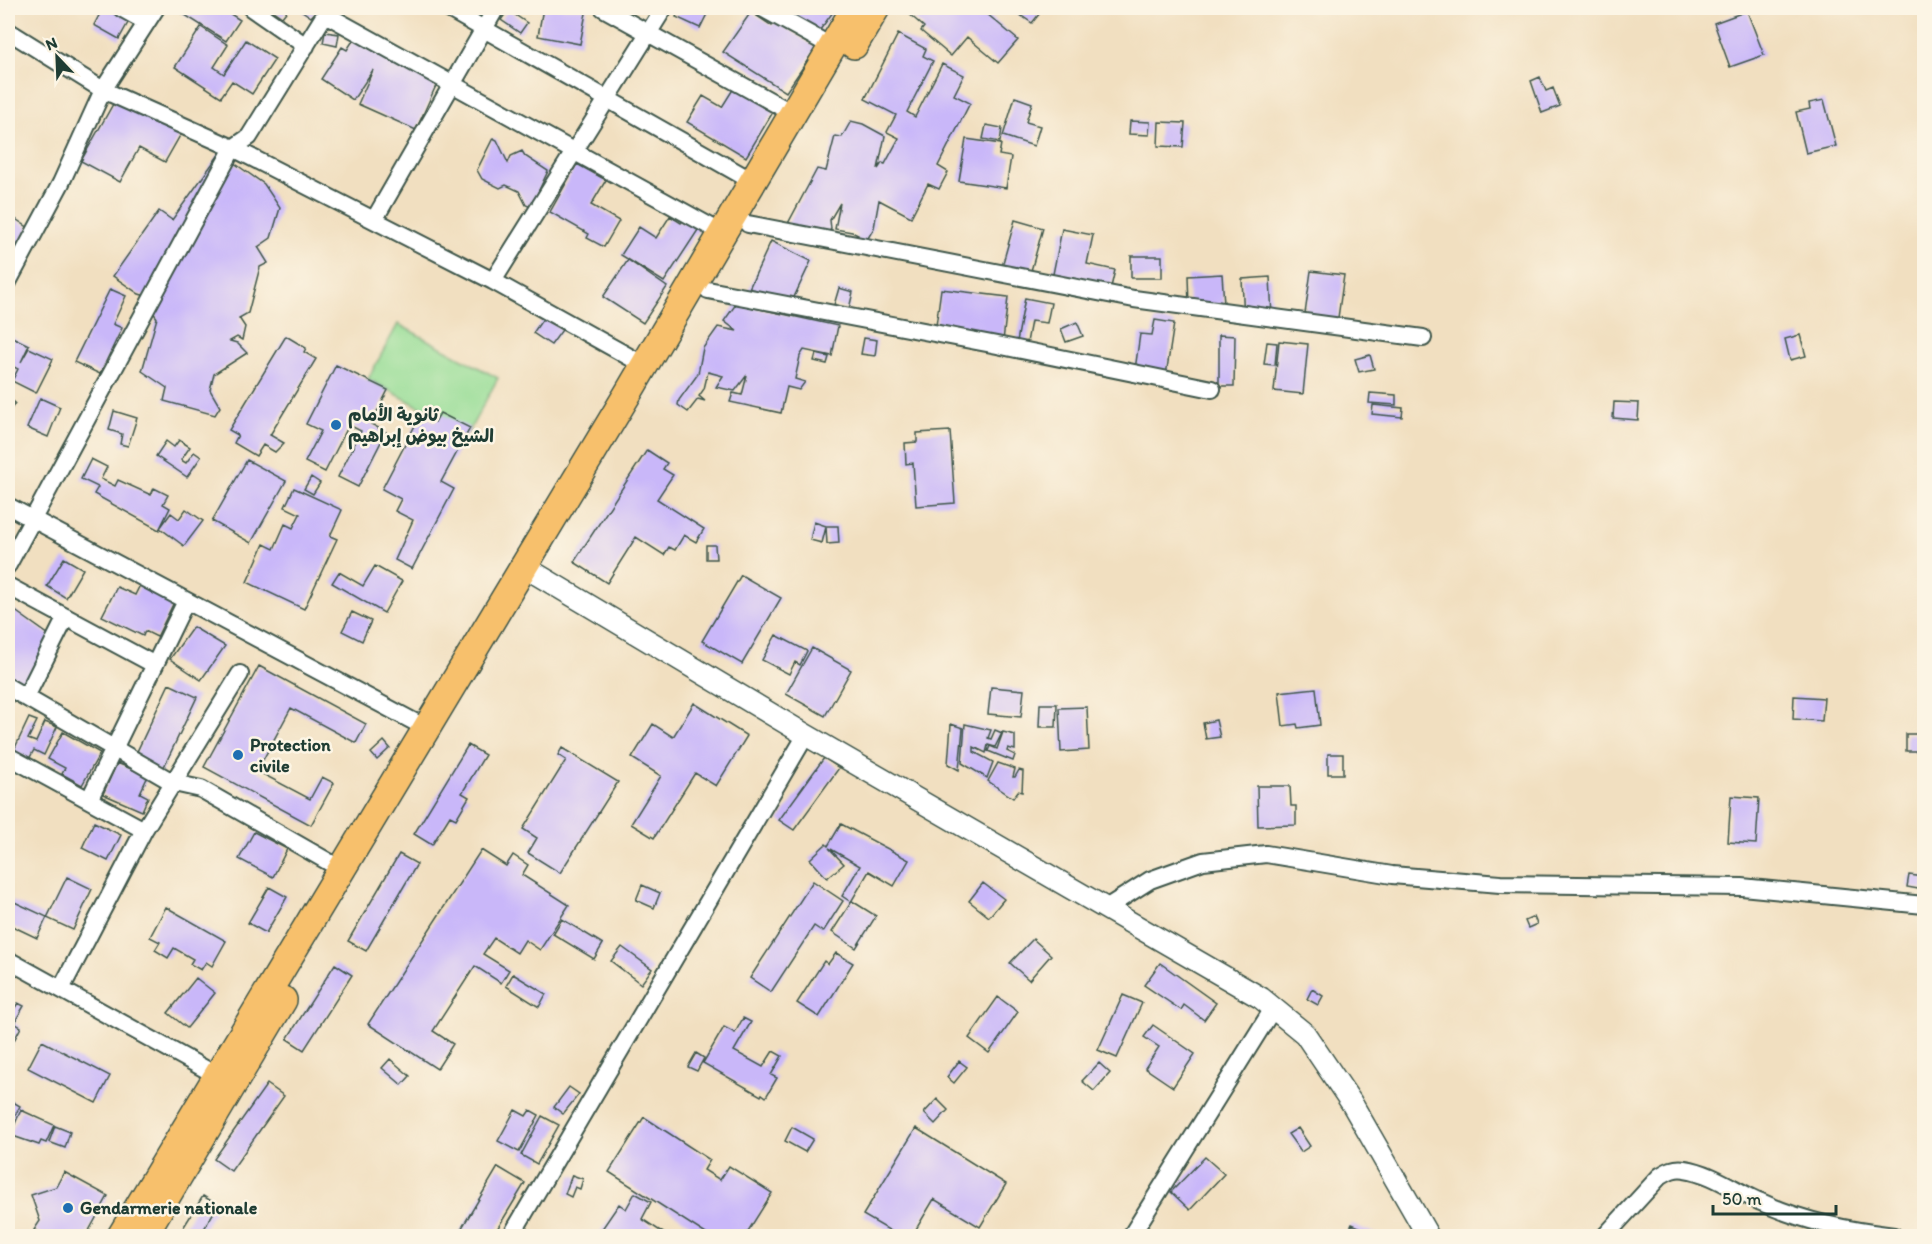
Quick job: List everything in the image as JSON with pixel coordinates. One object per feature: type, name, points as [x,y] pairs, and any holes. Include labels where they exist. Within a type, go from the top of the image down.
[{"type":"main road","points":[[143,1236],[530,570],[644,365],[855,8]]},
{"type":"main road","points":[[121,1236],[426,728],[530,570],[708,290],[876,8]]},
{"type":"street","points":[[121,8],[146,22]]},
{"type":"street","points":[[8,282],[60,183],[103,90],[156,8]]},
{"type":"street","points":[[251,8],[306,46]]},
{"type":"street","points":[[447,8],[752,181]]},
{"type":"street","points":[[374,220],[496,8]]},
{"type":"street","points":[[603,8],[792,113]]},
{"type":"street","points":[[493,281],[664,8]]},
{"type":"street","points":[[762,8],[831,46]]},
{"type":"street","points":[[8,565],[233,148],[249,137],[327,11],[451,84],[722,233]]},
{"type":"street","points":[[8,31],[103,90],[233,148],[493,281],[644,365]]},
{"type":"street","points":[[748,224],[1134,298],[1423,338]]},
{"type":"street","points":[[708,290],[997,345],[1212,390]]},
{"type":"street","points":[[8,506],[426,728]]},
{"type":"street","points":[[530,570],[806,735],[1274,1008],[1305,1034],[1318,1053],[1351,1102],[1428,1236]]},
{"type":"street","points":[[8,586],[154,665]]},
{"type":"street","points":[[89,800],[186,601]]},
{"type":"street","points":[[26,697],[66,617]]},
{"type":"street","points":[[61,989],[144,830],[240,674]]},
{"type":"street","points":[[8,687],[174,783],[201,789],[340,869]]},
{"type":"street","points":[[512,1236],[806,735]]},
{"type":"street","points":[[8,756],[144,830]]},
{"type":"street","points":[[1106,908],[1150,880],[1203,861],[1266,854],[1392,875],[1488,883],[1742,887],[1924,905]]},
{"type":"street","points":[[8,960],[216,1075]]},
{"type":"street","points":[[1131,1236],[1274,1008]]},
{"type":"street","points":[[1605,1236],[1660,1176],[1671,1169],[1683,1168],[1698,1172],[1762,1203],[1806,1220],[1839,1229],[1894,1236]]},
{"type":"green space","points":[[398,324],[498,378],[468,433],[368,379]]},
{"type":"building","points":[[103,8],[126,8],[134,12],[119,39],[94,25]]},
{"type":"building","points":[[174,8],[221,8],[240,20],[226,41]]},
{"type":"building","points":[[269,8],[289,8],[282,17]]},
{"type":"building","points":[[298,8],[319,8],[311,17]]},
{"type":"building","points":[[543,8],[587,8],[580,44],[538,36]]},
{"type":"building","points":[[681,8],[710,8],[700,28],[676,17]]},
{"type":"building","points":[[779,8],[836,8],[817,34]]},
{"type":"building","points":[[912,8],[980,8],[1018,40],[998,63],[967,37],[951,56],[921,31],[924,27],[908,13]]},
{"type":"building","points":[[1010,8],[1044,8],[1032,23]]},
{"type":"building","points":[[508,10],[527,23],[520,33],[501,20]]},
{"type":"building","points":[[1747,11],[1764,55],[1730,67],[1714,23]]},
{"type":"building","points":[[751,12],[772,26],[776,21],[816,48],[786,92],[723,52]]},
{"type":"building","points":[[201,27],[228,45],[214,67],[224,74],[246,40],[275,59],[252,94],[232,81],[221,97],[175,67]]},
{"type":"building","points":[[325,32],[339,34],[337,46],[323,43]]},
{"type":"building","points":[[898,34],[926,49],[923,56],[933,61],[907,112],[915,117],[942,64],[964,75],[954,95],[970,103],[938,166],[948,172],[939,189],[928,184],[911,217],[879,200],[874,228],[864,245],[854,243],[858,235],[835,229],[840,203],[830,220],[831,229],[825,239],[784,231],[817,169],[826,171],[835,136],[842,137],[851,121],[863,124],[885,136],[878,169],[882,163],[885,164],[899,138],[887,132],[896,115],[865,99]]},
{"type":"building","points":[[354,39],[380,55],[381,53],[439,79],[416,130],[358,104],[373,70],[353,100],[321,79],[342,47],[347,50]]},
{"type":"building","points":[[1540,77],[1546,91],[1553,88],[1560,106],[1542,113],[1531,81]]},
{"type":"building","points":[[737,83],[776,107],[746,157],[687,122],[703,96],[722,107]]},
{"type":"building","points":[[117,97],[182,132],[165,162],[139,148],[120,182],[81,161]]},
{"type":"building","points":[[1015,97],[1032,103],[1026,122],[1040,126],[1034,146],[1003,136]]},
{"type":"building","points":[[1824,100],[1836,146],[1806,153],[1796,112],[1810,109],[1809,103]]},
{"type":"building","points":[[1130,121],[1150,122],[1149,135],[1129,134]]},
{"type":"building","points":[[1159,122],[1185,123],[1183,147],[1158,146]]},
{"type":"building","points":[[986,125],[1002,128],[1000,142],[983,139]]},
{"type":"building","points":[[493,138],[497,140],[508,163],[511,156],[522,151],[525,156],[548,171],[531,207],[526,205],[519,191],[506,185],[500,188],[482,179],[477,170]]},
{"type":"building","points":[[966,139],[1001,144],[999,155],[1011,157],[1006,188],[959,181]]},
{"type":"building","points":[[220,153],[264,184],[280,208],[271,238],[258,247],[268,263],[260,267],[248,313],[239,318],[245,327],[242,340],[237,337],[230,341],[237,343],[247,353],[214,374],[210,390],[220,407],[215,415],[164,401],[167,388],[142,371],[157,318],[153,312],[157,299],[139,294],[113,276],[159,211],[172,220]]},
{"type":"building","points":[[577,164],[606,180],[591,205],[619,221],[604,247],[587,238],[589,234],[550,212]]},
{"type":"building","points":[[8,214],[29,228],[15,250],[11,248],[8,253]]},
{"type":"building","points":[[670,216],[681,223],[685,218],[700,227],[664,282],[621,255],[639,227],[656,238]]},
{"type":"building","points":[[1015,220],[1043,228],[1029,278],[1001,270]]},
{"type":"building","points":[[1062,229],[1093,235],[1087,264],[1115,270],[1109,296],[1051,284]]},
{"type":"building","points":[[771,241],[811,261],[786,314],[746,295]]},
{"type":"building","points":[[1131,256],[1162,256],[1162,278],[1131,278]]},
{"type":"building","points":[[628,260],[667,287],[643,323],[603,297]]},
{"type":"building","points":[[1311,271],[1344,275],[1337,325],[1304,321]]},
{"type":"building","points":[[1222,274],[1224,304],[1189,306],[1188,276]]},
{"type":"building","points":[[1270,277],[1272,317],[1244,319],[1242,279]]},
{"type":"building","points":[[839,288],[853,292],[849,309],[834,305]]},
{"type":"building","points":[[110,289],[126,296],[113,324],[122,328],[100,374],[74,362]]},
{"type":"building","points":[[941,289],[1008,297],[1003,341],[935,333]]},
{"type":"building","points":[[1025,298],[1051,303],[1047,323],[1031,321],[1026,348],[1016,347]]},
{"type":"building","points":[[736,304],[838,326],[832,356],[804,350],[800,356],[795,379],[805,382],[799,390],[787,387],[781,413],[730,402],[733,393],[742,395],[747,375],[735,391],[716,387],[723,376],[708,372],[704,389],[699,396],[705,401],[698,399],[688,412],[678,405],[679,400],[698,374],[703,348],[718,327],[737,331],[724,321]]},
{"type":"building","points":[[544,317],[562,330],[551,345],[533,333]]},
{"type":"building","points":[[1155,320],[1174,323],[1165,382],[1134,377],[1140,334],[1152,335]]},
{"type":"building","points":[[1077,322],[1083,336],[1066,342],[1061,329]]},
{"type":"building","points":[[8,335],[29,345],[21,362],[29,348],[53,359],[36,393],[12,381],[18,369],[8,364]]},
{"type":"building","points":[[1219,335],[1235,336],[1234,386],[1219,386]]},
{"type":"building","points":[[1800,335],[1806,356],[1790,360],[1785,339]]},
{"type":"building","points":[[286,336],[306,348],[304,352],[316,359],[270,435],[284,443],[275,452],[263,445],[256,456],[234,443],[238,435],[229,430]]},
{"type":"building","points":[[864,338],[877,340],[875,356],[861,354]]},
{"type":"building","points":[[1279,341],[1308,344],[1303,394],[1274,391]]},
{"type":"building","points":[[1267,342],[1277,343],[1275,365],[1264,364]]},
{"type":"building","points":[[816,354],[829,357],[827,364],[814,361]]},
{"type":"building","points":[[1370,355],[1374,369],[1359,372],[1355,359]]},
{"type":"building","points":[[336,365],[388,390],[371,424],[386,432],[358,487],[338,477],[361,431],[349,425],[325,472],[305,462],[321,431],[306,424]]},
{"type":"building","points":[[1370,393],[1396,395],[1396,405],[1369,403]]},
{"type":"building","points":[[8,397],[15,403],[8,414]]},
{"type":"building","points":[[40,398],[60,407],[48,437],[27,428]]},
{"type":"building","points":[[1614,402],[1639,403],[1638,420],[1613,418]]},
{"type":"building","points":[[1373,405],[1403,408],[1402,417],[1372,414]]},
{"type":"building","points":[[114,411],[137,418],[128,446],[120,444],[122,434],[109,430]]},
{"type":"building","points":[[440,413],[470,428],[441,482],[454,489],[412,569],[395,560],[413,520],[395,511],[401,499],[382,489],[421,414],[435,422]]},
{"type":"building","points":[[950,431],[955,503],[916,506],[913,463],[906,464],[905,443],[917,442],[917,433]]},
{"type":"building","points":[[179,440],[190,447],[181,460],[186,463],[194,452],[201,457],[187,477],[156,456],[166,441],[174,447]]},
{"type":"building","points":[[647,450],[667,463],[663,469],[673,475],[657,499],[704,529],[696,542],[684,535],[675,550],[669,547],[664,555],[636,537],[607,583],[574,562]]},
{"type":"building","points":[[91,459],[107,467],[101,479],[115,486],[118,480],[151,495],[154,488],[168,495],[163,504],[170,508],[159,530],[94,494],[98,487],[81,479]]},
{"type":"building","points":[[247,460],[286,481],[251,543],[212,521]]},
{"type":"building","points":[[311,477],[320,483],[313,494],[304,489]]},
{"type":"building","points":[[294,488],[342,510],[330,536],[337,539],[304,609],[247,582],[264,544],[274,549],[285,524],[293,528],[300,514],[285,507]]},
{"type":"building","points":[[186,509],[203,521],[184,546],[160,528],[171,513],[179,519]]},
{"type":"building","points":[[814,522],[826,526],[838,526],[839,543],[827,544],[826,527],[822,543],[810,540]]},
{"type":"building","points":[[706,545],[715,545],[716,559],[706,559]]},
{"type":"building","points":[[64,558],[83,569],[66,598],[47,586]]},
{"type":"building","points":[[375,566],[402,581],[384,613],[332,583],[339,572],[363,586]]},
{"type":"building","points":[[741,575],[781,598],[742,664],[702,641]]},
{"type":"building","points":[[142,581],[176,598],[157,637],[145,631],[143,636],[102,616],[117,587],[135,595]]},
{"type":"building","points":[[14,610],[56,640],[20,689],[8,680],[8,620]]},
{"type":"building","points":[[352,612],[371,621],[362,641],[342,631]]},
{"type":"building","points":[[193,627],[225,646],[201,680],[170,659]]},
{"type":"building","points":[[776,635],[807,651],[800,665],[795,662],[789,674],[762,660]]},
{"type":"building","points":[[812,648],[851,670],[825,716],[786,694]]},
{"type":"building","name":"Protection civile","points":[[259,666],[366,724],[356,743],[291,708],[257,771],[310,799],[322,777],[334,783],[311,825],[204,767]]},
{"type":"building","points":[[169,684],[197,697],[161,773],[133,760]]},
{"type":"building","points":[[991,687],[1024,690],[1021,717],[988,714]]},
{"type":"building","points":[[1316,688],[1320,725],[1298,728],[1297,724],[1283,726],[1279,692]]},
{"type":"building","points":[[1794,696],[1824,698],[1822,721],[1793,719]]},
{"type":"building","points":[[694,703],[747,736],[716,786],[695,773],[654,838],[631,824],[661,776],[632,758],[653,724],[673,737]]},
{"type":"building","points":[[1040,704],[1057,704],[1056,727],[1039,727]]},
{"type":"building","points":[[1087,707],[1089,750],[1061,752],[1059,708]]},
{"type":"building","points":[[29,718],[37,721],[28,739],[36,742],[45,722],[57,727],[44,755],[34,750],[29,759],[13,752]]},
{"type":"building","points":[[1216,720],[1220,737],[1206,739],[1203,723]]},
{"type":"building","points":[[951,724],[963,728],[959,770],[948,764]]},
{"type":"building","points":[[965,724],[991,730],[988,738],[991,739],[995,730],[1002,733],[995,747],[988,745],[986,753],[974,747],[974,752],[993,762],[987,778],[962,763]]},
{"type":"building","points":[[63,732],[100,753],[82,785],[62,774],[65,768],[48,759]]},
{"type":"building","points":[[1003,732],[1015,735],[1015,750],[1008,748],[1007,751],[1015,755],[1013,761],[988,751],[990,746],[997,749]]},
{"type":"building","points":[[1906,734],[1924,734],[1924,751],[1906,751]]},
{"type":"building","points":[[384,741],[390,748],[377,760],[371,753]]},
{"type":"building","points":[[468,745],[485,755],[462,793],[469,797],[456,819],[450,816],[432,845],[414,834]]},
{"type":"building","points":[[562,748],[618,782],[560,873],[528,853],[537,838],[523,829],[566,760],[558,755]]},
{"type":"building","points":[[1328,754],[1343,754],[1343,774],[1328,774]]},
{"type":"building","points":[[824,758],[839,768],[794,830],[779,820]]},
{"type":"building","points":[[117,763],[148,776],[140,793],[148,797],[142,811],[103,794]]},
{"type":"building","points":[[998,763],[1015,769],[1013,777],[1019,770],[1023,771],[1022,792],[1018,791],[1013,798],[988,781]]},
{"type":"building","points":[[1257,786],[1290,786],[1291,806],[1296,806],[1296,825],[1258,826]]},
{"type":"building","points":[[1731,796],[1759,798],[1756,844],[1728,842]]},
{"type":"building","points":[[94,822],[121,835],[108,861],[82,848]]},
{"type":"building","points":[[841,824],[909,860],[894,886],[869,871],[851,902],[842,896],[860,866],[829,848],[844,864],[827,878],[810,859],[826,844],[828,846]]},
{"type":"building","points":[[254,832],[287,849],[273,877],[239,859]]},
{"type":"building","points":[[481,850],[506,866],[513,855],[528,865],[522,875],[569,905],[540,950],[525,940],[517,953],[494,938],[483,954],[509,970],[501,983],[475,966],[433,1031],[453,1044],[437,1069],[368,1024]]},
{"type":"building","points":[[399,854],[417,864],[366,951],[348,941]]},
{"type":"building","points":[[1909,875],[1924,877],[1924,890],[1907,887]]},
{"type":"building","points":[[67,877],[92,889],[73,930],[47,918]]},
{"type":"building","points":[[813,881],[843,901],[823,932],[814,926],[771,992],[750,978]]},
{"type":"building","points":[[983,883],[1004,899],[989,917],[969,901]]},
{"type":"building","points":[[642,885],[660,893],[654,908],[636,900]]},
{"type":"building","points":[[269,887],[287,897],[266,933],[248,923]]},
{"type":"building","points":[[8,899],[47,917],[37,938],[8,924],[11,916],[8,914]]},
{"type":"building","points":[[852,901],[876,916],[856,948],[832,932]]},
{"type":"building","points":[[166,907],[226,941],[212,966],[206,962],[201,970],[190,964],[193,959],[174,948],[168,958],[155,950],[160,942],[150,937]]},
{"type":"building","points":[[1534,917],[1537,924],[1528,928],[1525,921]]},
{"type":"building","points":[[562,919],[603,944],[594,959],[553,934]]},
{"type":"building","points":[[1033,939],[1051,955],[1029,980],[1010,963]]},
{"type":"building","points":[[622,947],[652,969],[641,984],[611,961]]},
{"type":"building","points":[[836,953],[853,963],[819,1017],[797,1003],[824,961],[828,964]]},
{"type":"building","points":[[1160,963],[1216,1003],[1204,1020],[1184,1005],[1181,1010],[1144,985]]},
{"type":"building","points":[[335,964],[352,975],[304,1050],[287,1039]]},
{"type":"building","points":[[513,974],[546,994],[539,1007],[506,986]]},
{"type":"building","points":[[196,978],[215,993],[187,1028],[168,1013]]},
{"type":"building","points":[[1312,989],[1323,996],[1318,1005],[1307,999]]},
{"type":"building","points":[[1123,995],[1142,1003],[1117,1058],[1098,1050]]},
{"type":"building","points":[[998,997],[1018,1012],[989,1053],[969,1038]]},
{"type":"building","points":[[18,1003],[24,1006],[14,1023],[21,1027],[8,1052],[8,1018]]},
{"type":"building","points":[[743,1018],[751,1022],[734,1051],[763,1067],[773,1051],[782,1056],[771,1075],[777,1078],[766,1097],[703,1063],[724,1027],[735,1033]]},
{"type":"building","points":[[1153,1025],[1195,1054],[1173,1087],[1145,1068],[1159,1047],[1144,1037]]},
{"type":"building","points":[[42,1041],[110,1076],[96,1103],[28,1068]]},
{"type":"building","points":[[696,1053],[704,1058],[697,1071],[688,1067]]},
{"type":"building","points":[[390,1059],[410,1076],[402,1085],[382,1068]]},
{"type":"building","points":[[959,1061],[967,1067],[954,1083],[947,1077]]},
{"type":"building","points":[[1099,1063],[1110,1073],[1094,1091],[1082,1081]]},
{"type":"building","points":[[267,1084],[284,1096],[231,1171],[214,1159]]},
{"type":"building","points":[[569,1087],[579,1094],[563,1114],[554,1107]]},
{"type":"building","points":[[8,1099],[20,1106],[8,1128]]},
{"type":"building","points":[[937,1099],[948,1110],[935,1124],[924,1113]]},
{"type":"building","points":[[21,1110],[54,1125],[46,1143],[41,1141],[39,1145],[10,1135]]},
{"type":"building","points":[[515,1110],[526,1116],[530,1110],[539,1115],[519,1152],[498,1141]]},
{"type":"building","points":[[542,1116],[559,1125],[537,1164],[521,1155]]},
{"type":"building","points":[[644,1117],[710,1160],[704,1170],[720,1180],[729,1166],[772,1193],[745,1236],[709,1236],[609,1172]]},
{"type":"building","points":[[55,1126],[70,1132],[65,1148],[49,1142]]},
{"type":"building","points":[[792,1127],[813,1139],[805,1152],[785,1141]]},
{"type":"building","points":[[916,1128],[1006,1184],[980,1227],[934,1199],[912,1236],[899,1236],[863,1215]]},
{"type":"building","points":[[1298,1128],[1310,1146],[1301,1152],[1288,1134]]},
{"type":"building","points":[[1205,1157],[1224,1174],[1190,1210],[1171,1192]]},
{"type":"building","points":[[498,1167],[525,1183],[493,1236],[469,1236],[460,1231]]},
{"type":"building","name":"Gendarmerie nationale","points":[[64,1172],[108,1196],[86,1236],[46,1236],[34,1230],[40,1221],[31,1195],[56,1187]]},
{"type":"building","points":[[572,1175],[583,1179],[580,1189],[575,1187],[571,1197],[565,1194]]},
{"type":"building","points":[[635,1193],[651,1202],[642,1219],[668,1236],[597,1236],[619,1204],[626,1209]]},
{"type":"building","points":[[203,1196],[218,1205],[200,1236],[178,1236]]},
{"type":"building","points":[[1352,1224],[1380,1236],[1346,1236]]},
{"type":"place","name":"ثانوية الأمام الشيخ بيوض إبراهيم","points":[[336,425]]},
{"type":"place","name":"Protection civile","points":[[238,755]]},
{"type":"place","name":"Gendarmerie nationale","points":[[68,1208]]}]
